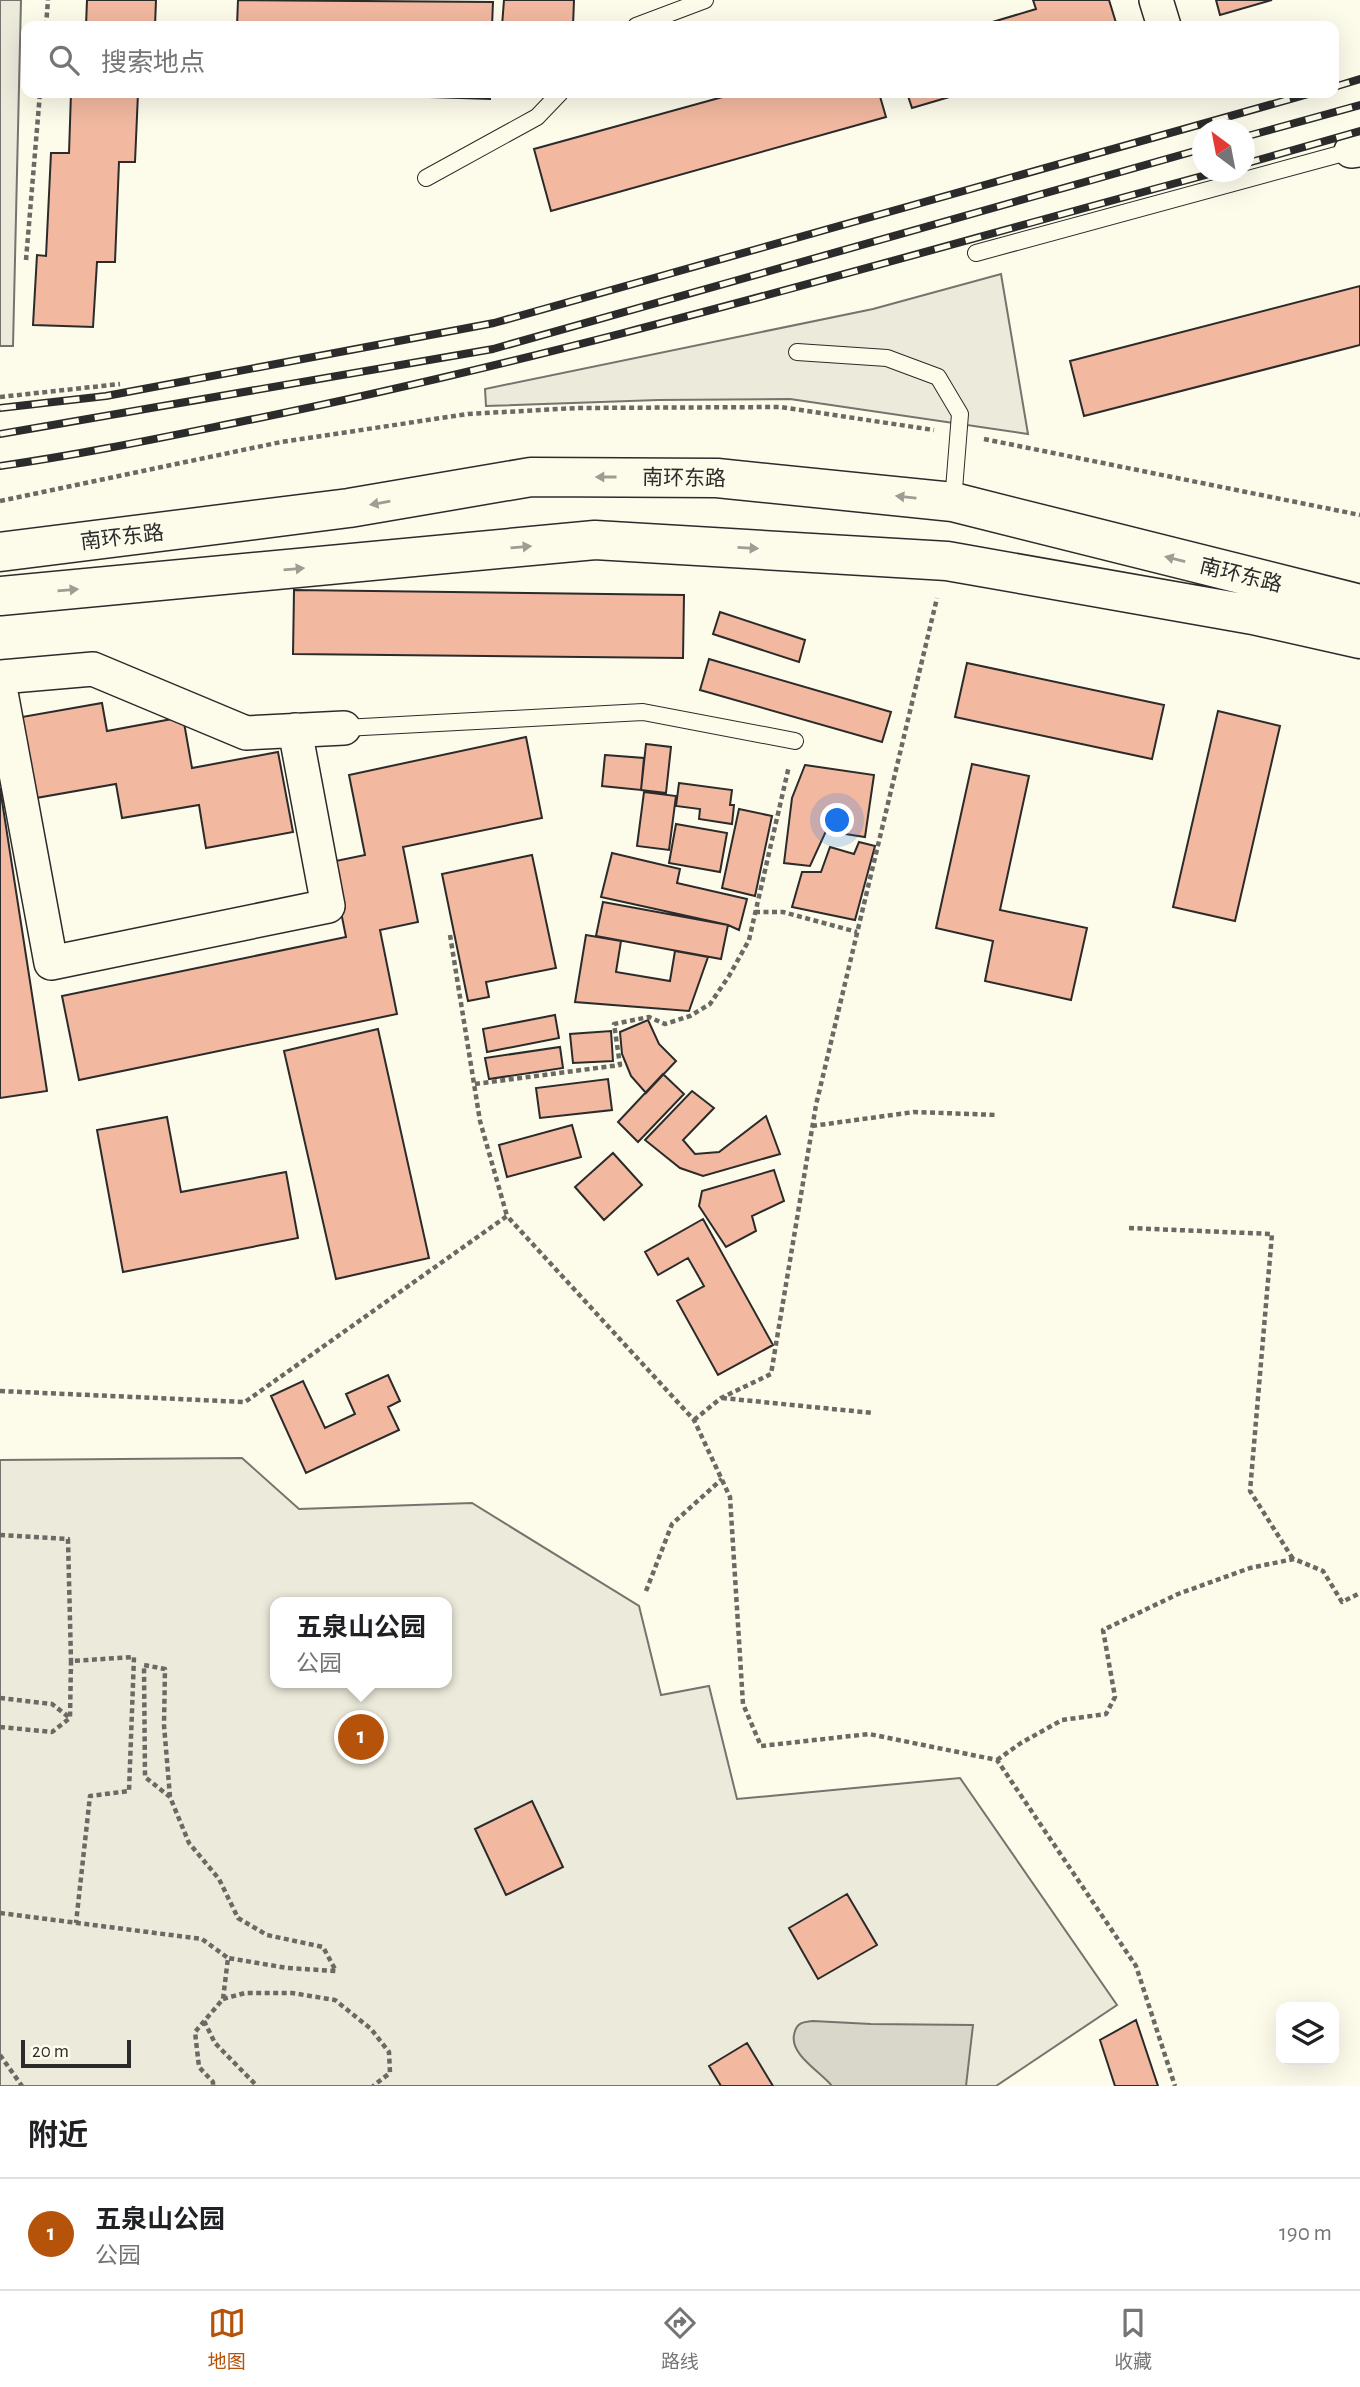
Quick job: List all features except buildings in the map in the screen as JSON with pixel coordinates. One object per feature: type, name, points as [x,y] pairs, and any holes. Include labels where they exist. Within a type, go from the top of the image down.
[{"type":"highway","name":"南环东路","points":[[0,552],[349,508],[531,477],[717,478],[953,502],[1360,604]]},
{"type":"highway","name":"南环东路","points":[[0,596],[595,540],[947,561],[1253,615],[1360,639]]},
{"type":"street","points":[[1156,0],[1162,21]]},
{"type":"street","points":[[0,677],[93,669],[246,733],[344,728]]},
{"type":"street","points":[[0,687],[51,963],[328,906],[295,730]]},
{"type":"lane","points":[[649,21],[705,0]]},
{"type":"lane","points":[[426,178],[537,117],[554,98]]},
{"type":"lane","points":[[976,253],[1355,150]]},
{"type":"lane","points":[[797,352],[887,358],[938,377],[960,414],[953,502]]},
{"type":"lane","points":[[344,728],[642,712],[795,741]]},
{"type":"path","points":[[46,21],[48,0]]},
{"type":"path","points":[[26,260],[40,98]]},
{"type":"path","points":[[0,397],[120,384]]},
{"type":"path","points":[[0,500],[281,442],[468,414],[577,408],[780,407],[958,433],[1360,515]]},
{"type":"path","points":[[694,1420],[721,1398],[771,1374],[812,1126],[947,561]]},
{"type":"path","points":[[475,1084],[620,1066],[614,1024],[649,1017],[665,1024],[690,1016],[710,1004],[749,940],[795,741]]},
{"type":"path","points":[[755,912],[783,912],[857,932]]},
{"type":"path","points":[[450,935],[480,1121],[507,1216],[694,1420],[730,1497],[743,1704],[761,1746],[869,1734],[998,1760],[1136,1966],[1175,2086]]},
{"type":"path","points":[[812,1126],[914,1111],[998,1115]]},
{"type":"path","points":[[0,1391],[245,1402],[507,1216]]},
{"type":"path","points":[[1129,1228],[1272,1234],[1250,1491],[1294,1559]]},
{"type":"path","points":[[721,1398],[873,1413]]},
{"type":"path","points":[[646,1591],[673,1524],[722,1479]]},
{"type":"path","points":[[0,1535],[68,1539],[70,1718]]},
{"type":"path","points":[[998,1760],[1020,1743],[1062,1720],[1106,1714],[1115,1697],[1103,1630],[1178,1594],[1250,1568],[1294,1559],[1323,1571],[1342,1602],[1360,1593]]},
{"type":"path","points":[[71,1661],[134,1657],[129,1791],[90,1796],[76,1923]]},
{"type":"path","points":[[0,1913],[201,1939],[228,1958],[286,1968],[336,1971],[323,1947],[267,1935],[238,1917],[219,1878],[189,1843],[170,1797],[164,1725],[165,1669],[144,1665],[145,1777],[170,1797]]},
{"type":"path","points":[[0,1698],[52,1704],[70,1718]]},
{"type":"path","points":[[0,1727],[52,1732],[70,1718]]},
{"type":"path","points":[[133,1719],[145,1718]]},
{"type":"path","points":[[213,2086],[213,2082],[199,2067],[195,2032],[223,1999],[228,1958]]},
{"type":"path","points":[[223,1999],[245,1993],[292,1993],[335,2000],[371,2029],[389,2052],[390,2073],[373,2086]]},
{"type":"path","points":[[204,2021],[215,2043],[257,2086]]},
{"type":"path","points":[[0,2054],[22,2086]]},
{"type":"shaded area","points":[[0,0],[21,0],[13,346],[0,346]]},
{"type":"shaded area","points":[[1001,274],[1028,434],[790,399],[486,406],[485,389],[873,309]]},
{"type":"shaded area","points":[[242,1458],[299,1509],[472,1503],[639,1606],[661,1695],[709,1686],[737,1799],[960,1778],[1117,2005],[996,2086],[0,2086],[0,1460]]},
{"type":"shaded area","points":[[813,2021],[973,2025],[966,2086],[832,2086],[801,2056],[794,2042],[798,2026]]},
{"type":"railway","points":[[1339,85],[1360,79]]},
{"type":"railway","points":[[0,408],[106,396],[494,323],[1294,98]]},
{"type":"railway","points":[[1255,134],[1360,105]]},
{"type":"railway","points":[[1255,161],[1360,131]]},
{"type":"railway","points":[[0,434],[493,349],[1192,152]]},
{"type":"railway","points":[[0,466],[254,419],[497,365],[737,303],[1192,179]]},
{"type":"place","name":"五泉山公园","points":[[361,1737]]}]
